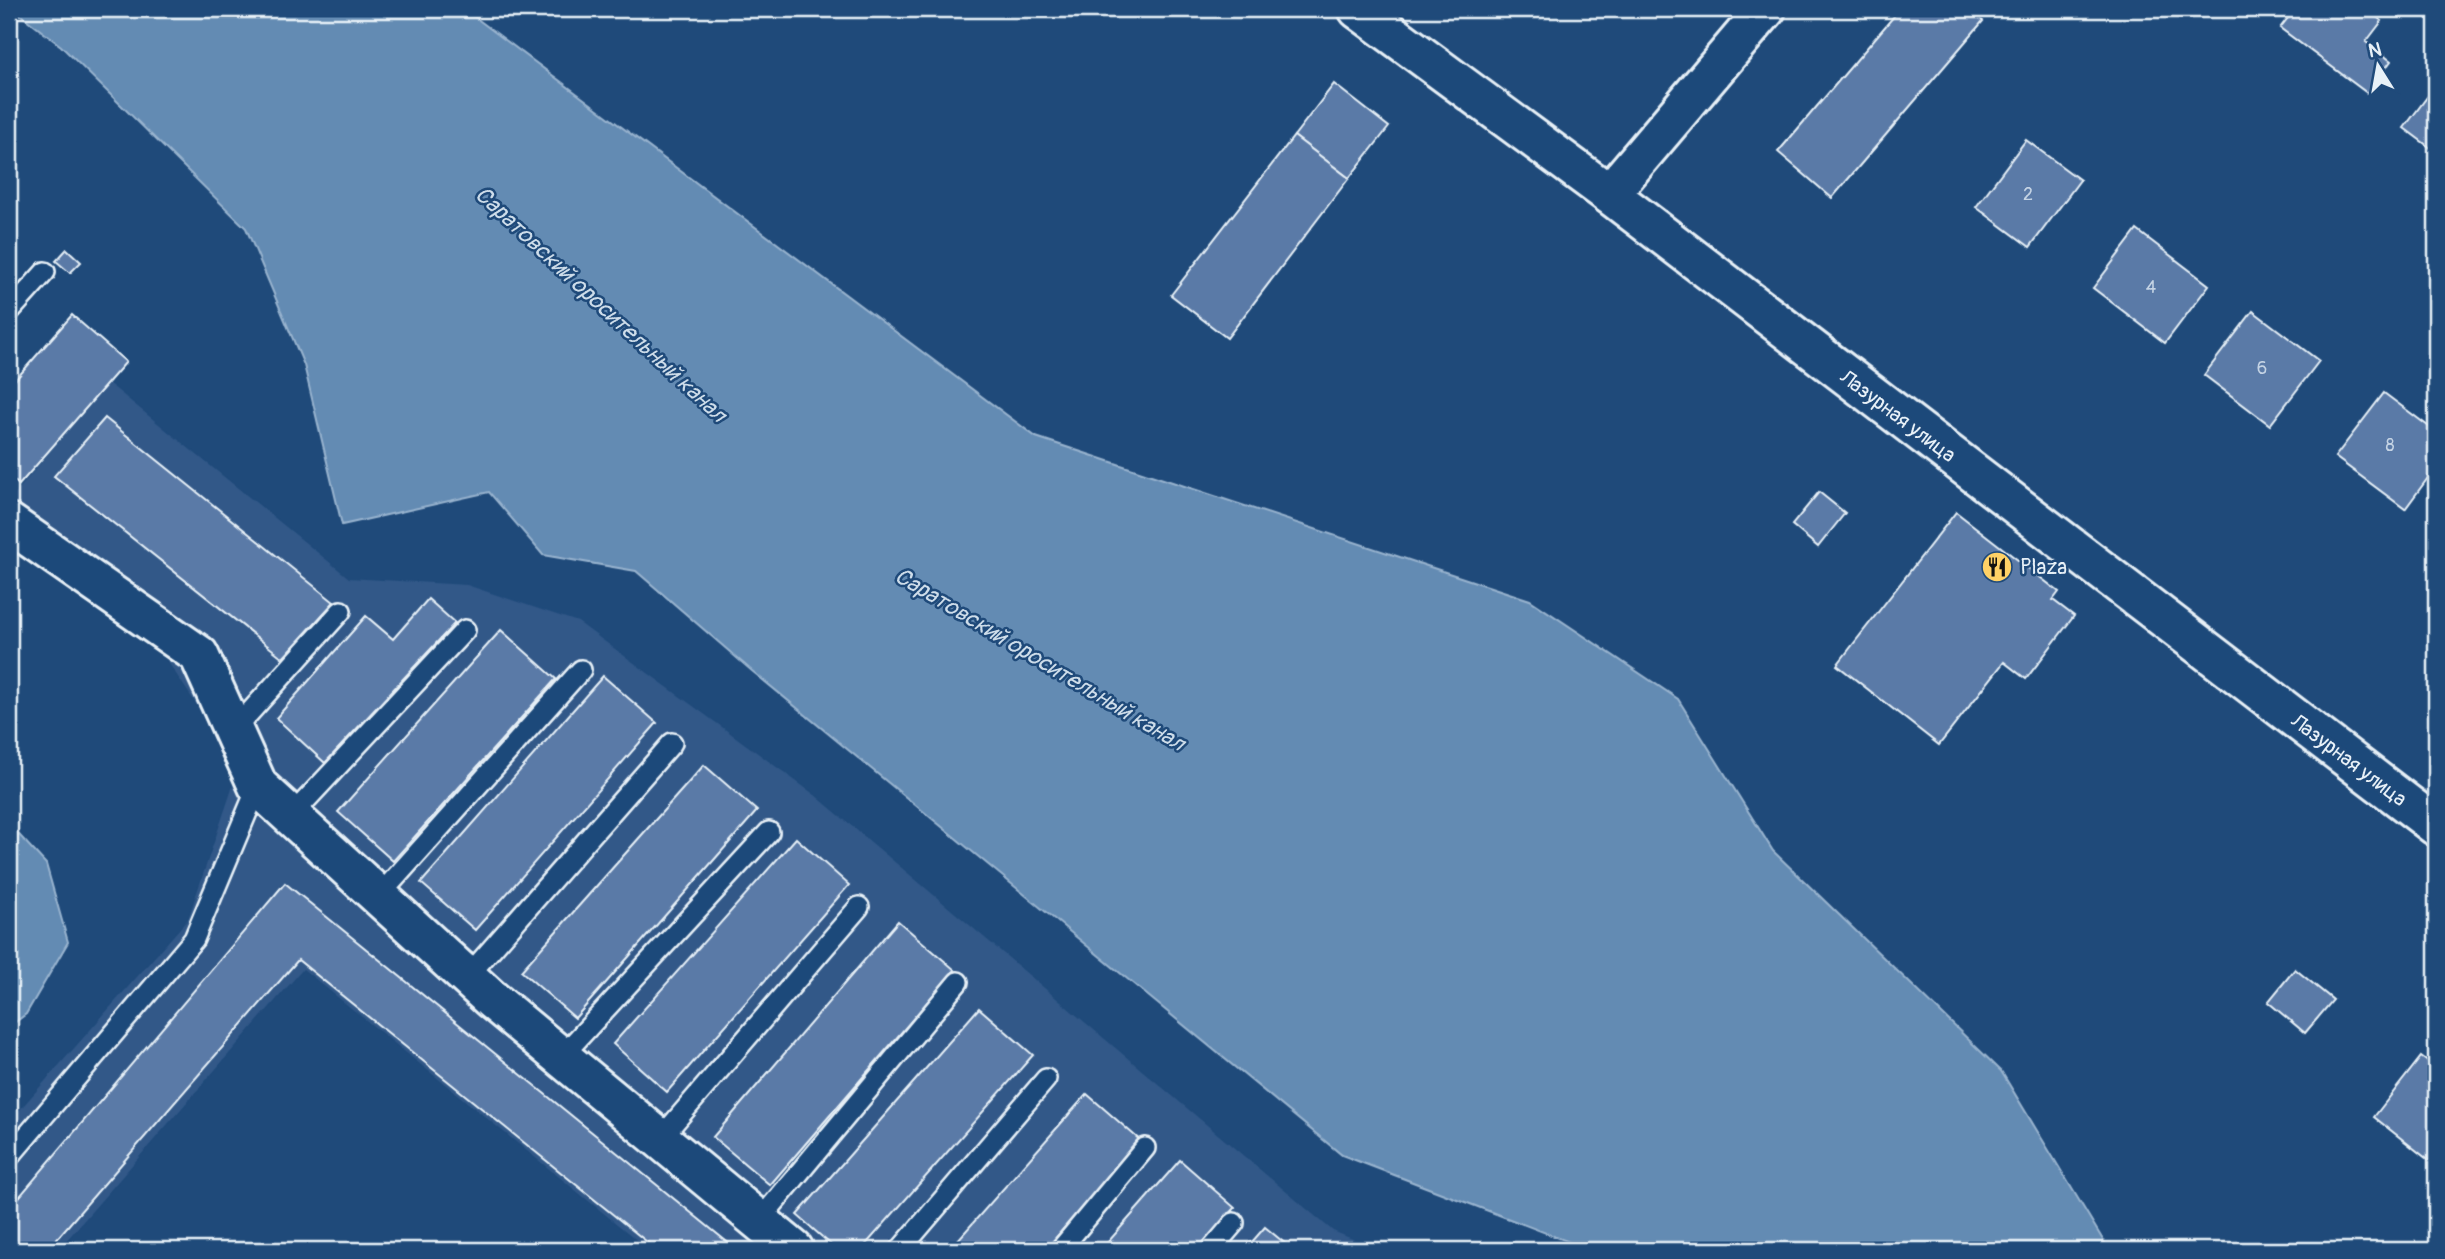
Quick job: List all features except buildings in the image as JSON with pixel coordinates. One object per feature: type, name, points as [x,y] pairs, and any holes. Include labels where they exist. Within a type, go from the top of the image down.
[{"type":"street","name":"Лазурная улица","points":[[1358,9],[1609,194],[2436,826]]},
{"type":"street","points":[[1609,194],[1766,9]]},
{"type":"street","points":[[9,523],[199,655],[258,786],[467,977],[793,1250]]},
{"type":"lane","points":[[9,312],[45,272]]},
{"type":"lane","points":[[233,731],[341,611]]},
{"type":"lane","points":[[291,816],[465,630]]},
{"type":"lane","points":[[379,896],[581,670]]},
{"type":"lane","points":[[467,977],[671,743]]},
{"type":"lane","points":[[9,1157],[194,939],[258,786]]},
{"type":"lane","points":[[561,1057],[769,832]]},
{"type":"lane","points":[[660,1139],[859,907]]},
{"type":"lane","points":[[759,1221],[958,982]]},
{"type":"lane","points":[[900,1250],[1046,1079]]},
{"type":"lane","points":[[1060,1250],[1145,1148]]},
{"type":"lane","points":[[1211,1250],[1234,1223]]},
{"type":"shaded area","points":[[107,382],[349,578],[467,585],[578,622],[815,795],[1333,1231],[1379,1250],[649,1250],[303,969],[58,1250],[9,1250],[9,1122],[188,919],[239,768],[162,653],[9,536],[9,501]]},
{"type":"water","name":"Саратовский оросительный канал","points":[[13,9],[464,9],[1036,437],[1530,600],[1678,699],[1773,851],[2001,1071],[2109,1250],[1582,1250],[1580,1246],[1342,1155],[752,671],[636,571],[543,555],[489,492],[342,525],[304,365],[246,228],[61,46]]},
{"type":"water","points":[[9,824],[46,864],[68,942],[26,1014],[9,1027]]},
{"type":"place","name":"Plaza","points":[[1997,567]]}]
